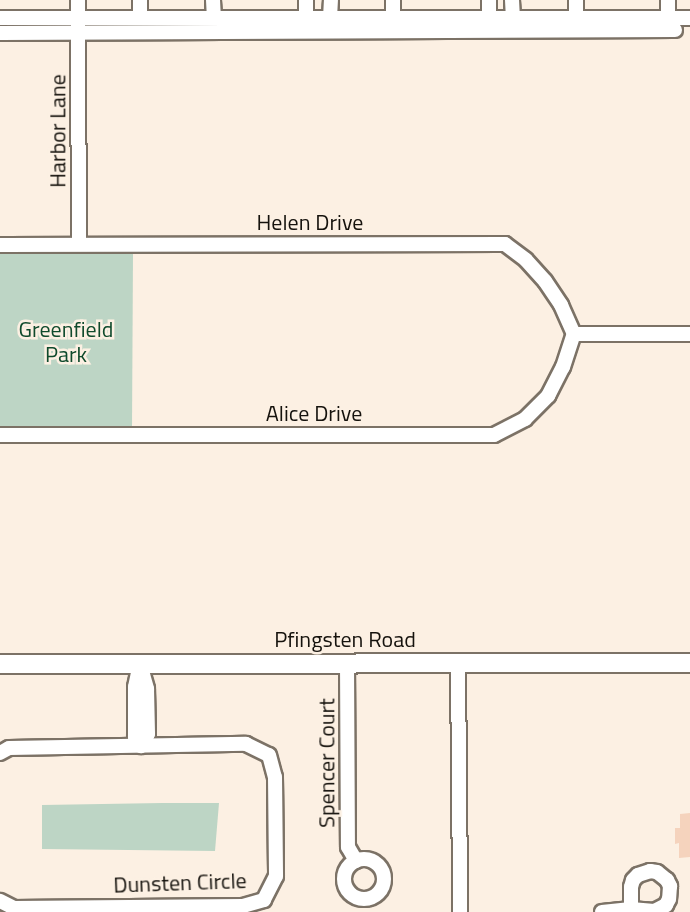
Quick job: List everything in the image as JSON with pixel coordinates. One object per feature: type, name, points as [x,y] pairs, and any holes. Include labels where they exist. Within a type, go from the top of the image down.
[{"type":"main road","name":"Pfingsten Road","points":[[0,664],[690,663]]},
{"type":"street","name":"Harbor Lane","points":[[78,0],[79,244]]},
{"type":"street","points":[[140,0],[140,18]]},
{"type":"street","points":[[213,0],[214,18]]},
{"type":"street","points":[[306,0],[306,18]]},
{"type":"street","points":[[330,18],[331,0]]},
{"type":"street","points":[[393,0],[393,18]]},
{"type":"street","points":[[489,0],[489,18]]},
{"type":"street","points":[[512,0],[513,18]]},
{"type":"street","points":[[576,0],[576,24]]},
{"type":"street","points":[[668,0],[671,24]]},
{"type":"street","points":[[0,18],[513,18],[576,24]]},
{"type":"street","points":[[0,33],[671,24],[690,18]]},
{"type":"street","name":"Helen Drive","points":[[0,245],[506,244],[526,260],[545,281],[561,305],[574,334]]},
{"type":"street","points":[[574,334],[690,334]]},
{"type":"street","name":"Alice Drive","points":[[0,435],[494,435],[525,419],[548,396],[563,367],[574,334]]},
{"type":"street","name":"Spencer Court","points":[[347,663],[348,846],[356,861]]},
{"type":"street","points":[[140,664],[135,687],[135,736],[141,746]]},
{"type":"street","points":[[458,664],[460,912]]},
{"type":"street","name":"Dunsten Circle","points":[[0,753],[9,748],[246,744],[269,755],[275,777],[276,876],[264,900],[243,906],[14,908],[0,901]]},
{"type":"street","points":[[602,912],[631,909]]},
{"type":"green space","name":"Greenfield Park","points":[[0,253],[133,254],[132,429],[0,430]]},
{"type":"green space","points":[[219,803],[215,851],[42,849],[42,805]]},
{"type":"building","points":[[690,813],[690,857],[679,858],[679,843],[675,844],[675,828],[680,828],[680,814]]}]
